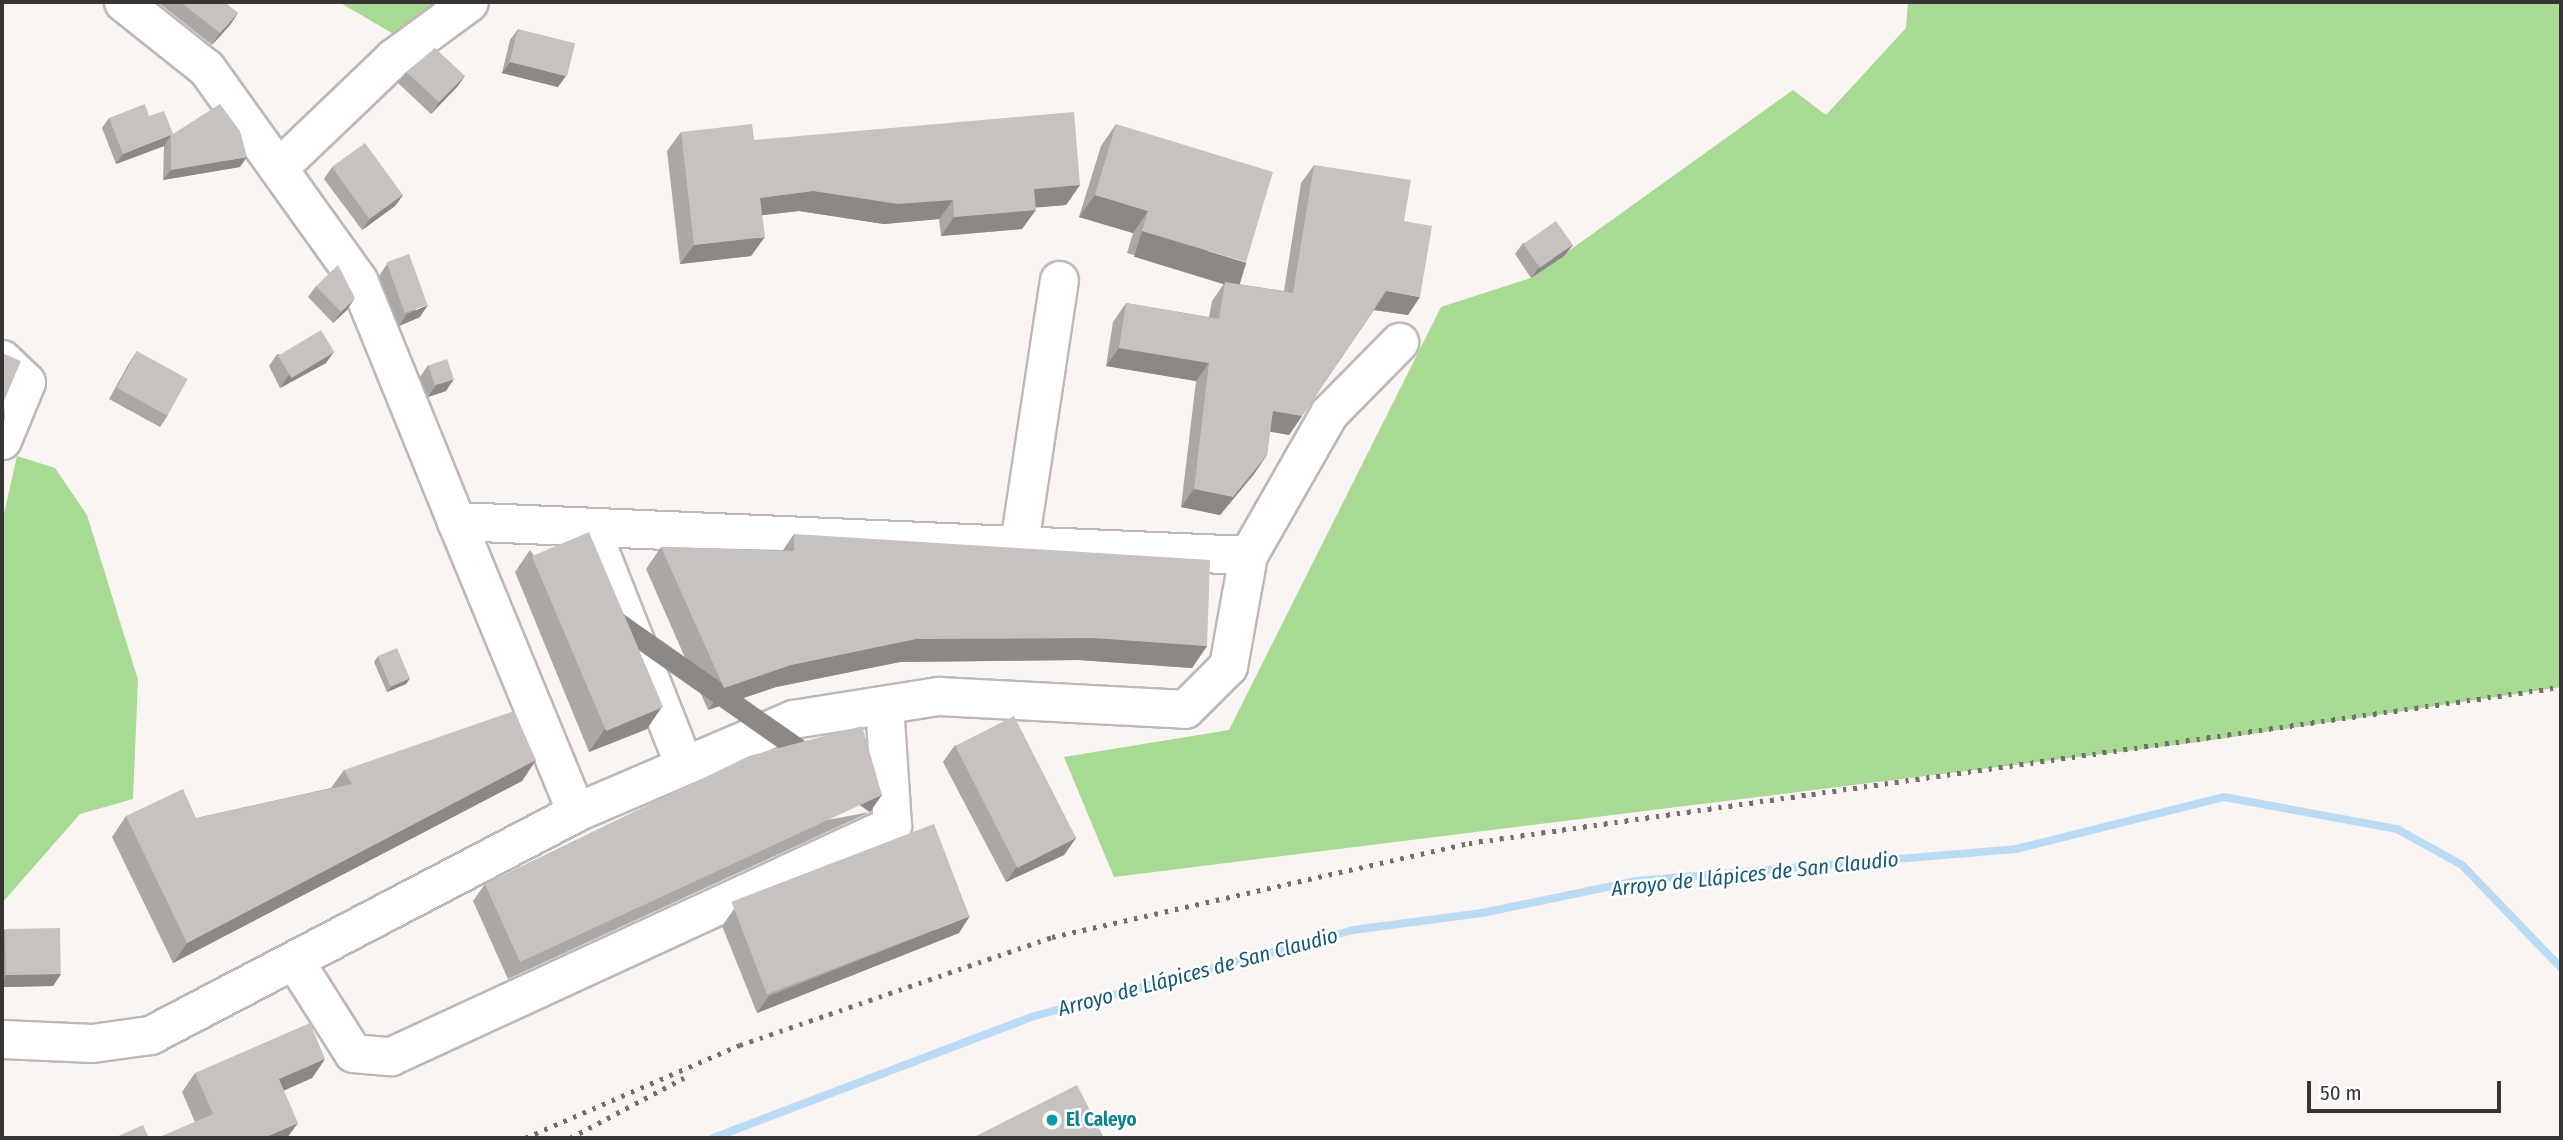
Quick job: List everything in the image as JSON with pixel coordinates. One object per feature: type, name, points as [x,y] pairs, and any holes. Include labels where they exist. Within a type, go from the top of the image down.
[{"type":"street","points":[[123,2],[206,68],[358,280],[576,812]]},
{"type":"street","points":[[278,168],[393,58],[469,2]]},
{"type":"street","points":[[1019,544],[1059,280]]},
{"type":"street","points":[[2,1039],[92,1043],[150,1035],[576,812],[683,763],[793,719],[939,696],[1185,709],[1228,666],[1248,555],[1329,413],[1399,342]]},
{"type":"street","points":[[2,359],[26,382],[2,440]]},
{"type":"street","points":[[456,521],[1248,555]]},
{"type":"street","points":[[590,527],[683,763]]},
{"type":"street","points":[[293,960],[354,1053],[390,1056],[892,824],[884,705]]},
{"type":"green space","points":[[339,2],[444,2],[402,39]]},
{"type":"green space","points":[[1908,2],[2561,2],[2561,687],[2199,742],[1114,877],[1064,757],[1229,730],[1441,307],[1531,278],[1793,90],[1826,115],[1906,28]]},
{"type":"green space","points":[[17,456],[55,468],[87,515],[138,680],[133,799],[80,814],[2,903],[2,522]]},
{"type":"building","points":[[180,2],[224,2],[238,13],[220,33]]},
{"type":"building","points":[[518,29],[575,43],[567,76],[510,62]]},
{"type":"building","points":[[435,48],[465,76],[439,102],[406,72]]},
{"type":"building","points":[[145,104],[149,116],[164,111],[173,134],[220,104],[240,131],[247,157],[171,170],[171,135],[123,154],[109,118]]},
{"type":"building","points":[[1074,112],[1080,185],[1034,189],[1036,210],[954,217],[953,200],[898,204],[813,191],[760,198],[765,237],[694,245],[681,132],[752,124],[754,140]]},
{"type":"building","points":[[1116,124],[1273,172],[1246,262],[1142,231],[1148,211],[1095,195]]},
{"type":"building","points":[[365,143],[403,195],[369,219],[332,167]]},
{"type":"building","points":[[1314,165],[1411,180],[1404,221],[1432,226],[1420,297],[1386,291],[1302,416],[1273,411],[1267,455],[1233,497],[1194,489],[1209,363],[1119,348],[1126,303],[1219,319],[1225,282],[1293,293]]},
{"type":"building","points":[[1556,221],[1573,245],[1540,268],[1523,244]]},
{"type":"building","points":[[409,254],[427,305],[405,313],[386,262]]},
{"type":"building","points":[[338,265],[355,298],[341,312],[316,286]]},
{"type":"building","points":[[321,330],[334,352],[292,378],[278,356]]},
{"type":"building","points":[[137,351],[188,379],[167,416],[117,388]]},
{"type":"building","points":[[2,353],[21,361],[4,401],[5,418],[2,426]]},
{"type":"building","points":[[447,359],[454,379],[435,385],[428,366]]},
{"type":"building","points":[[589,532],[663,707],[606,731],[532,556]]},
{"type":"building","points":[[794,534],[1210,560],[1207,646],[1094,638],[916,639],[791,665],[724,688],[661,547],[794,551]]},
{"type":"building","points":[[397,648],[410,678],[391,687],[378,656]]},
{"type":"building","points":[[514,711],[536,760],[187,943],[126,816],[183,789],[196,818],[352,784],[344,770]]},
{"type":"building","points":[[1014,716],[1076,838],[1017,868],[955,746]]},
{"type":"building","points":[[862,726],[882,795],[520,962],[485,884],[749,756]]},
{"type":"building","points":[[934,824],[969,916],[767,994],[731,902]]},
{"type":"building","points":[[60,928],[61,974],[6,975],[5,929]]},
{"type":"building","points":[[310,1023],[325,1059],[279,1079],[298,1123],[263,1138],[157,1138],[213,1114],[195,1073]]},
{"type":"building","points":[[1077,1085],[1104,1138],[972,1138]]},
{"type":"building","points":[[143,1125],[149,1138],[114,1138]]},
{"type":"waterway","name":"Arroyo de Llápices de San Claudio","points":[[713,1138],[1031,1017],[1353,930],[1482,913],[1636,881],[2016,849],[2224,797],[2397,829],[2462,865],[2561,968]]},
{"type":"railway","points":[[525,1138],[740,1045],[1052,937],[1469,843],[2561,687]]},
{"type":"railway","points":[[570,1138],[684,1078]]},
{"type":"place","name":"El Caleyo","points":[[1052,1120]]}]
